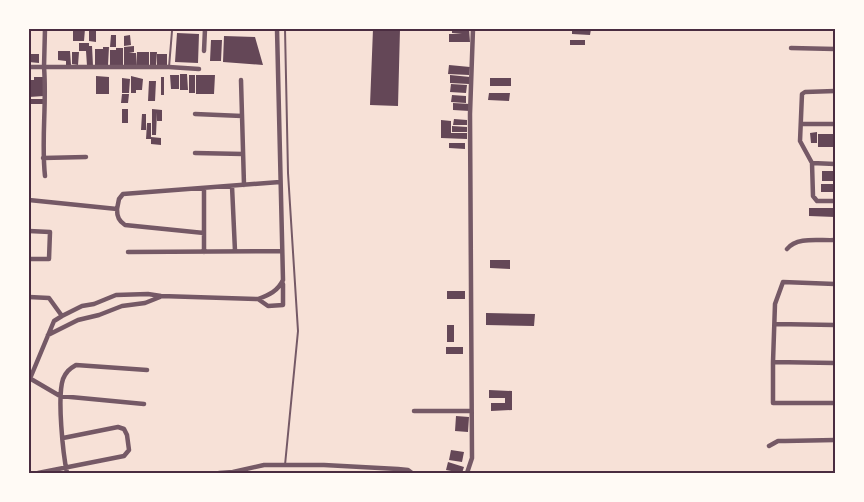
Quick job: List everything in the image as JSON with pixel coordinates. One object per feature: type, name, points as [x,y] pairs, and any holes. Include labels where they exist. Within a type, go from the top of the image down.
[{"type":"street","points":[[45,29],[43,158],[45,176]]},
{"type":"street","points":[[204,51],[205,29]]},
{"type":"street","points":[[258,299],[268,306],[283,305],[277,29]]},
{"type":"street","points":[[467,473],[472,458],[470,114],[473,29]]},
{"type":"street","points":[[791,48],[835,49]]},
{"type":"street","points":[[29,67],[169,67],[199,69]]},
{"type":"street","points":[[241,80],[244,185]]},
{"type":"street","points":[[835,91],[805,92],[802,94],[800,141],[812,163],[812,196],[817,201],[835,201]]},
{"type":"street","points":[[195,114],[242,116]]},
{"type":"street","points":[[801,124],[835,124]]},
{"type":"street","points":[[195,154],[243,154]]},
{"type":"street","points":[[43,158],[86,157]]},
{"type":"street","points":[[812,163],[835,164]]},
{"type":"street","points":[[204,233],[126,225],[117,217],[119,199],[123,194],[280,182]]},
{"type":"street","points":[[232,186],[235,251]]},
{"type":"street","points":[[204,188],[204,252]]},
{"type":"street","points":[[29,200],[117,209]]},
{"type":"street","points":[[29,231],[50,232],[49,259],[29,259]]},
{"type":"street","points":[[787,249],[791,244],[799,241],[835,240]]},
{"type":"street","points":[[128,252],[282,251]]},
{"type":"street","points":[[144,404],[60,396],[30,380],[54,321],[82,306],[116,296],[148,294],[258,299],[270,295],[280,287],[283,280]]},
{"type":"street","points":[[835,284],[783,282],[775,304],[773,362],[773,403],[835,403]]},
{"type":"street","points":[[48,335],[78,320],[99,315],[122,306],[145,304],[161,296]]},
{"type":"street","points":[[29,297],[49,298],[62,316]]},
{"type":"street","points":[[94,304],[99,315]]},
{"type":"street","points":[[775,324],[835,324]]},
{"type":"street","points":[[773,362],[835,363]]},
{"type":"street","points":[[66,470],[60,396],[63,379],[68,369],[76,365],[147,370]]},
{"type":"street","points":[[414,411],[471,411]]},
{"type":"street","points":[[38,473],[66,470],[124,456],[129,450],[128,435],[124,429],[118,427],[63,438]]},
{"type":"street","points":[[768,446],[778,441],[835,440]]},
{"type":"street","points":[[219,473],[233,473],[264,465],[324,465],[398,469],[408,470],[412,473]]},
{"type":"lane","points":[[285,29],[288,173],[298,331],[285,465]]},
{"type":"lane","points":[[169,67],[172,31]]},
{"type":"building","points":[[73,29],[85,29],[84,41],[73,41]]},
{"type":"building","points":[[89,29],[96,29],[96,42],[89,41]]},
{"type":"building","points":[[373,29],[400,29],[398,106],[370,105]]},
{"type":"building","points":[[452,29],[469,29],[470,42],[449,42],[449,34],[462,34],[452,33]]},
{"type":"building","points":[[572,29],[591,29],[590,35],[572,34]]},
{"type":"building","points":[[177,33],[199,34],[198,63],[175,62]]},
{"type":"building","points":[[111,35],[116,35],[116,47],[110,47]]},
{"type":"building","points":[[130,35],[131,45],[124,46],[124,36]]},
{"type":"building","points":[[224,36],[255,37],[263,65],[223,62]]},
{"type":"building","points":[[211,40],[222,40],[221,61],[210,61]]},
{"type":"building","points":[[570,40],[585,40],[585,45],[570,45]]},
{"type":"building","points":[[79,43],[89,43],[89,46],[92,46],[93,66],[87,66],[86,51],[79,51]]},
{"type":"building","points":[[134,46],[134,52],[129,53],[136,53],[136,65],[124,65],[124,47]]},
{"type":"building","points":[[103,47],[109,47],[108,65],[95,66],[95,49],[103,49]]},
{"type":"building","points":[[116,48],[123,48],[123,65],[110,67],[110,50],[116,50]]},
{"type":"building","points":[[58,51],[70,51],[71,65],[66,65],[66,61],[58,60]]},
{"type":"building","points":[[72,52],[79,52],[78,65],[72,64]]},
{"type":"building","points":[[137,52],[149,52],[149,66],[136,66]]},
{"type":"building","points":[[150,52],[157,52],[156,66],[150,66]]},
{"type":"building","points":[[30,54],[39,54],[39,63],[29,62]]},
{"type":"building","points":[[157,54],[167,54],[167,66],[157,66]]},
{"type":"building","points":[[449,65],[470,67],[469,75],[448,74]]},
{"type":"building","points":[[180,74],[187,74],[188,90],[180,90]]},
{"type":"building","points":[[170,75],[179,75],[179,89],[171,89]]},
{"type":"building","points":[[189,75],[195,75],[195,93],[189,93]]},
{"type":"building","points":[[196,75],[215,75],[214,94],[196,94]]},
{"type":"building","points":[[450,75],[470,77],[469,84],[450,83]]},
{"type":"building","points":[[96,76],[109,77],[109,94],[96,94]]},
{"type":"building","points":[[131,76],[143,79],[142,90],[136,90],[136,93],[131,93]]},
{"type":"building","points":[[34,77],[44,77],[44,96],[29,97],[29,80],[34,80]]},
{"type":"building","points":[[161,77],[164,77],[164,95],[161,95]]},
{"type":"building","points":[[122,78],[130,79],[129,93],[122,93]]},
{"type":"building","points":[[490,78],[511,78],[511,86],[490,86]]},
{"type":"building","points":[[149,81],[156,81],[155,101],[148,101]]},
{"type":"building","points":[[451,84],[467,85],[466,93],[450,92]]},
{"type":"building","points":[[489,93],[510,93],[509,101],[488,100]]},
{"type":"building","points":[[122,94],[129,94],[128,103],[121,103]]},
{"type":"building","points":[[452,95],[466,96],[466,103],[451,102]]},
{"type":"building","points":[[30,99],[43,99],[43,104],[30,104]]},
{"type":"building","points":[[453,103],[470,104],[470,111],[453,110]]},
{"type":"building","points":[[122,109],[128,109],[128,123],[122,123]]},
{"type":"building","points":[[152,109],[162,110],[162,121],[157,121],[157,112],[156,135],[152,135]]},
{"type":"building","points":[[142,114],[146,114],[146,130],[141,130]]},
{"type":"building","points":[[454,119],[467,120],[467,125],[453,125]]},
{"type":"building","points":[[441,120],[451,121],[451,133],[467,133],[467,139],[441,138]]},
{"type":"building","points":[[147,123],[151,123],[151,137],[161,138],[161,145],[151,144],[151,139],[146,139]]},
{"type":"building","points":[[452,126],[467,127],[467,132],[452,132]]},
{"type":"building","points":[[817,132],[817,143],[811,143],[810,133]]},
{"type":"building","points":[[818,134],[835,134],[835,147],[818,147]]},
{"type":"building","points":[[449,143],[465,143],[465,149],[449,148]]},
{"type":"building","points":[[822,171],[835,171],[835,181],[822,181]]},
{"type":"building","points":[[821,184],[835,184],[835,192],[821,192]]},
{"type":"building","points":[[809,208],[835,208],[835,217],[809,216]]},
{"type":"building","points":[[490,260],[510,260],[510,269],[490,268]]},
{"type":"building","points":[[447,291],[465,291],[465,299],[447,299]]},
{"type":"building","points":[[486,313],[535,314],[534,326],[486,325]]},
{"type":"building","points":[[447,325],[454,325],[454,342],[447,342]]},
{"type":"building","points":[[446,347],[463,347],[463,354],[446,354]]},
{"type":"building","points":[[489,390],[512,391],[512,410],[491,411],[491,403],[505,403],[505,398],[489,398]]},
{"type":"building","points":[[456,416],[469,417],[468,432],[455,431]]},
{"type":"building","points":[[451,450],[464,452],[462,462],[449,460]]},
{"type":"building","points":[[448,462],[464,467],[462,473],[446,470]]}]
